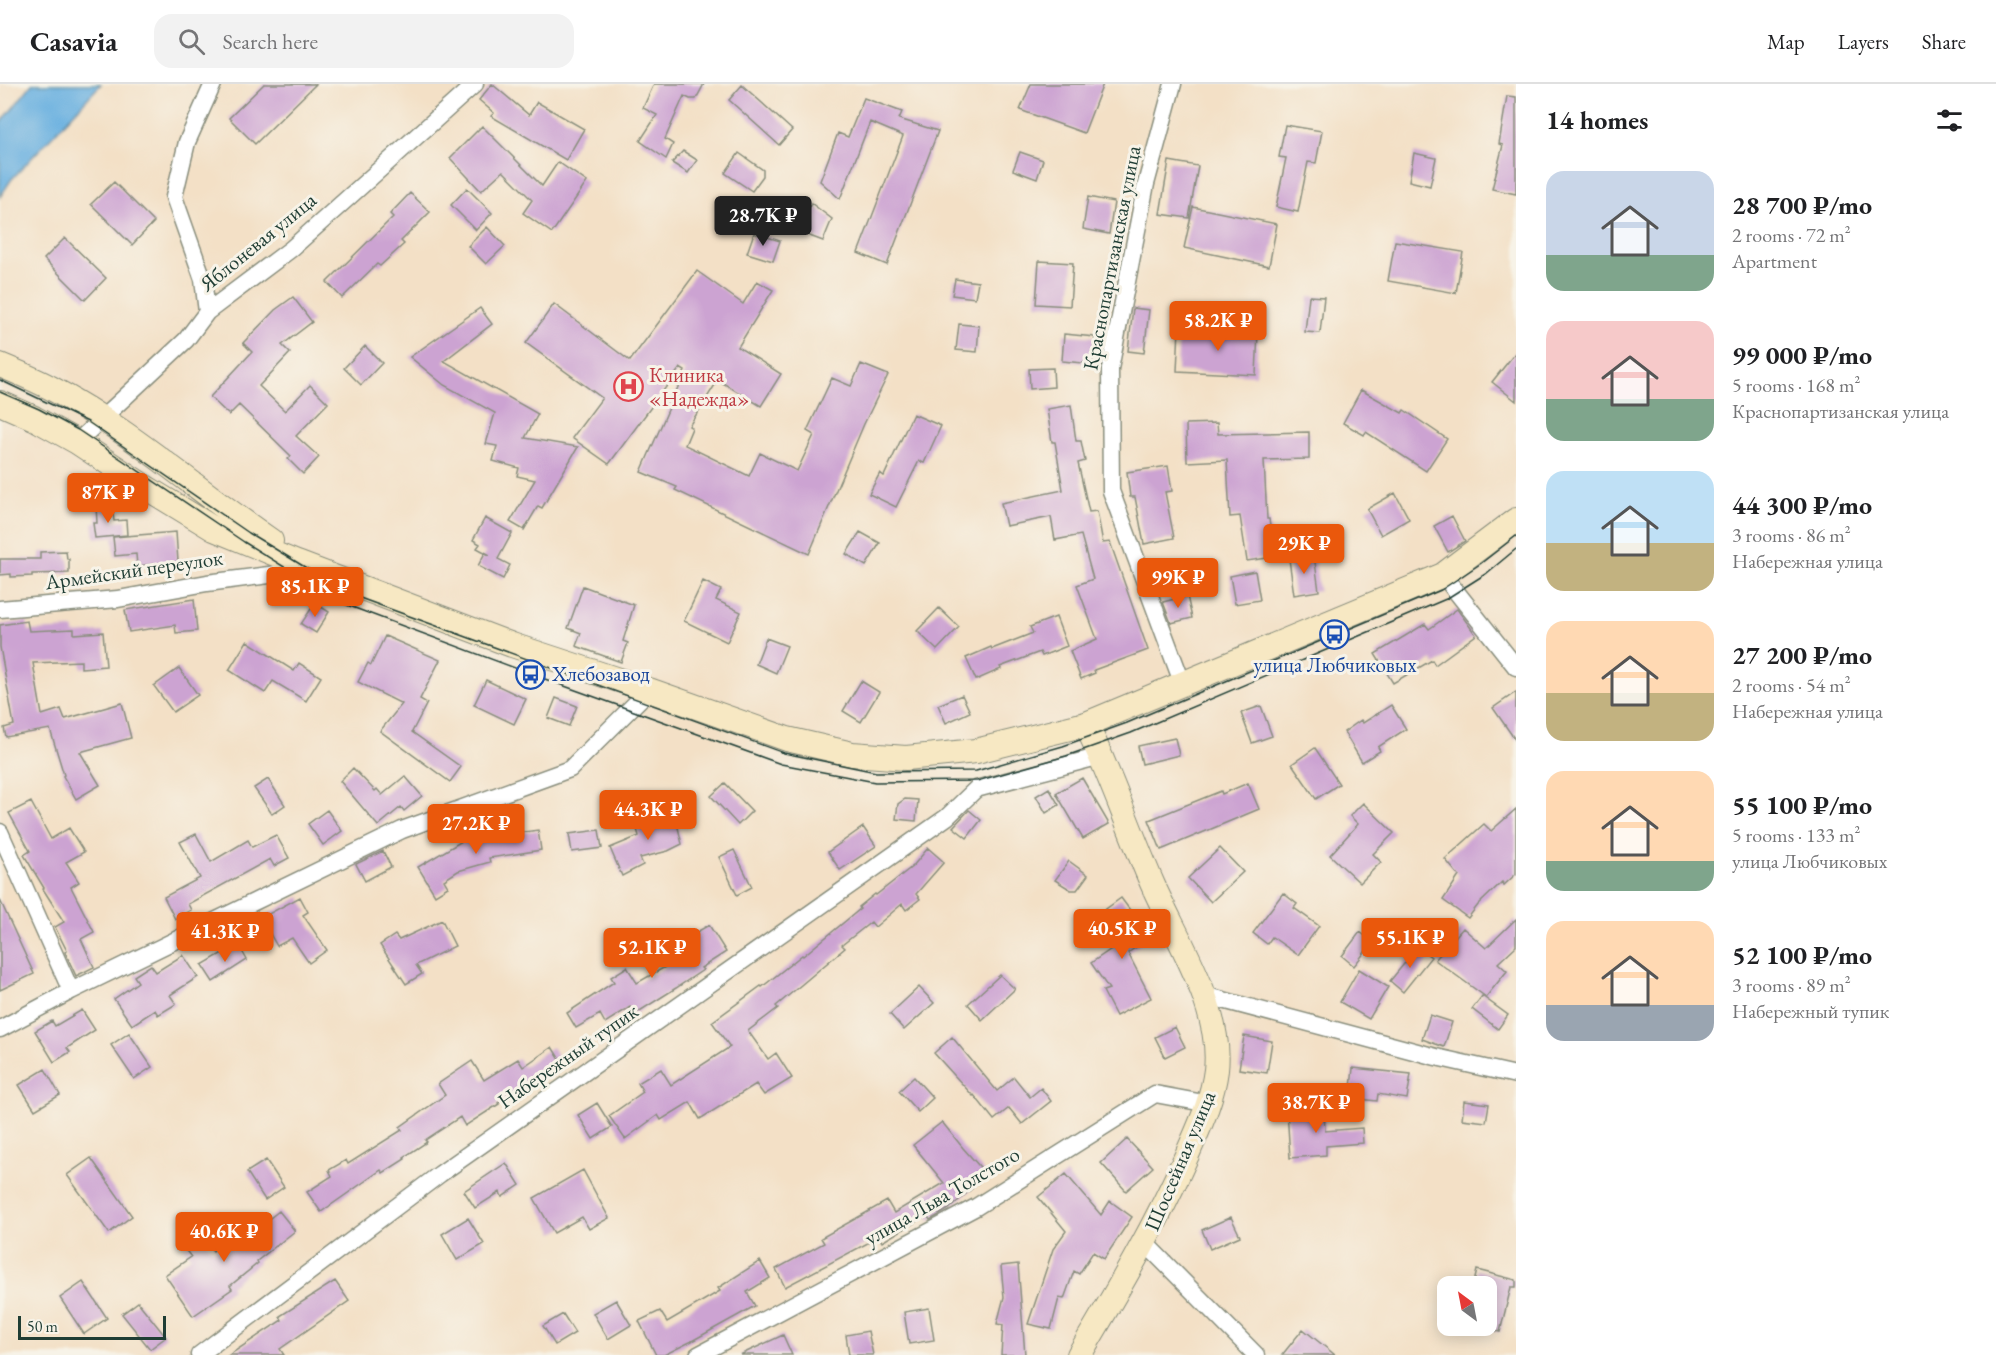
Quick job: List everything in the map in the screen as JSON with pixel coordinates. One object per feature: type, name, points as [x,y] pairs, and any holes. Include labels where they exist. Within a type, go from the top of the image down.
[{"type":"main road","points":[[0,365],[51,388],[100,418],[310,568]]},
{"type":"main road","points":[[0,403],[34,418],[77,442],[214,529],[310,568],[512,645],[787,739],[852,753],[906,758],[976,751],[1086,724],[1443,575],[1516,520]]},
{"type":"main road","name":"Шоссейная улица","points":[[1079,1355],[1145,1243],[1209,1104],[1216,1069],[1216,1038],[1204,995],[1152,883],[1086,724]]},
{"type":"street","points":[[207,312],[203,279],[174,197],[187,142],[213,84]]},
{"type":"street","name":"Яблоневая улица","points":[[77,442],[100,418],[186,340],[207,312],[291,249],[475,84]]},
{"type":"street","name":"Краснопартизанская улица","points":[[1173,84],[1146,184],[1110,369],[1111,491],[1182,682]]},
{"type":"street","name":"Армейский переулок","points":[[0,609],[118,599],[310,568]]},
{"type":"street","points":[[1443,575],[1516,667]]},
{"type":"street","points":[[0,1029],[71,991],[402,830],[570,769],[649,690]]},
{"type":"street","name":"Набережный тупик","points":[[199,1355],[440,1174],[947,817],[976,789],[1101,756]]},
{"type":"street","points":[[0,832],[71,991]]},
{"type":"street","points":[[1204,995],[1436,1058],[1516,1075]]},
{"type":"street","name":"улица Льва Толстого","points":[[698,1355],[976,1207],[1155,1094],[1209,1104]]},
{"type":"street","points":[[1145,1243],[1256,1355]]},
{"type":"water","points":[[32,84],[101,84],[11,180],[0,197],[0,124]]},
{"type":"building","points":[[264,84],[316,84],[255,144],[229,118]]},
{"type":"building","points":[[492,84],[529,115],[537,102],[584,129],[566,160],[491,116],[494,113],[479,100]]},
{"type":"building","points":[[654,84],[704,84],[696,99],[684,96],[665,139],[673,144],[666,159],[640,141],[657,115],[643,108]]},
{"type":"building","points":[[1031,84],[1103,84],[1084,133],[1020,110]]},
{"type":"building","points":[[742,85],[792,130],[779,145],[729,100]]},
{"type":"building","points":[[1507,96],[1516,97],[1516,194],[1492,189],[1503,145],[1499,144]]},
{"type":"building","points":[[864,98],[902,112],[899,119],[938,131],[887,265],[858,253],[903,136],[870,122],[840,199],[820,181],[838,133],[848,137]]},
{"type":"building","points":[[1285,125],[1322,131],[1316,163],[1308,162],[1298,212],[1276,207],[1286,158],[1279,157]]},
{"type":"building","points":[[482,126],[542,186],[558,162],[587,182],[552,233],[523,213],[532,200],[503,171],[481,191],[450,158]]},
{"type":"building","points":[[683,151],[697,160],[688,173],[672,163]]},
{"type":"building","points":[[1020,152],[1043,160],[1037,179],[1013,170]]},
{"type":"building","points":[[739,153],[763,170],[763,176],[752,191],[725,173]]},
{"type":"building","points":[[1414,153],[1436,158],[1430,186],[1409,181]]},
{"type":"building","points":[[1169,161],[1198,166],[1189,218],[1160,214]]},
{"type":"building","points":[[114,182],[154,222],[132,245],[91,204]]},
{"type":"building","points":[[467,188],[492,213],[476,230],[451,205]]},
{"type":"building","points":[[410,193],[430,212],[401,241],[404,244],[380,266],[377,264],[342,298],[327,282],[393,217],[390,214]]},
{"type":"building","points":[[1088,197],[1114,202],[1109,234],[1083,229]]},
{"type":"building","points":[[811,203],[832,219],[823,241],[799,232]]},
{"type":"building","points":[[1193,207],[1277,224],[1269,266],[1184,248]]},
{"type":"building","points":[[487,227],[505,246],[486,264],[468,246]]},
{"type":"building","points":[[754,233],[780,241],[773,261],[747,253]]},
{"type":"building","points":[[65,238],[106,278],[85,300],[44,259]]},
{"type":"building","points":[[1395,241],[1463,252],[1456,293],[1388,281]]},
{"type":"building","points":[[1039,261],[1073,263],[1070,306],[1036,304]]},
{"type":"building","points":[[697,271],[743,304],[757,281],[773,290],[738,347],[781,374],[761,406],[718,380],[689,426],[692,428],[685,445],[749,476],[760,453],[797,471],[814,435],[807,431],[832,378],[851,386],[861,364],[888,375],[864,424],[809,554],[675,490],[677,487],[641,472],[685,371],[680,368],[609,464],[572,438],[602,398],[526,343],[554,304],[630,361]]},
{"type":"building","points":[[955,279],[978,282],[975,298],[952,295]]},
{"type":"building","points":[[1309,296],[1324,297],[1320,333],[1305,332]]},
{"type":"building","points":[[293,297],[312,322],[282,345],[290,353],[259,386],[285,411],[310,385],[328,403],[296,436],[319,457],[303,474],[288,459],[291,456],[239,405],[229,415],[210,397],[252,352],[243,343],[275,310]]},
{"type":"building","points":[[480,308],[492,324],[444,361],[538,414],[525,438],[578,447],[542,508],[538,506],[524,530],[510,522],[535,480],[517,476],[519,468],[493,461],[497,446],[486,444],[495,413],[444,385],[410,357]]},
{"type":"building","points":[[1133,308],[1149,310],[1144,353],[1128,351]]},
{"type":"building","points":[[959,324],[979,326],[977,352],[956,350]]},
{"type":"building","points":[[1179,328],[1258,332],[1256,375],[1177,371]]},
{"type":"building","points":[[1064,334],[1095,337],[1093,364],[1062,361]]},
{"type":"building","points":[[365,346],[382,363],[361,385],[344,368]]},
{"type":"building","points":[[1516,352],[1516,401],[1492,382]]},
{"type":"building","points":[[1053,368],[1054,387],[1030,389],[1029,369]]},
{"type":"building","points":[[1361,390],[1402,413],[1404,410],[1447,439],[1426,471],[1366,432],[1364,435],[1343,423]]},
{"type":"building","points":[[1071,405],[1076,441],[1081,441],[1085,461],[1078,463],[1089,512],[1097,511],[1103,543],[1110,542],[1148,650],[1094,670],[1095,673],[1081,679],[1070,651],[1097,639],[1077,585],[1093,579],[1081,535],[1055,540],[1051,517],[1006,526],[1001,503],[1063,490],[1047,409]]},
{"type":"building","points":[[913,414],[941,426],[924,463],[919,461],[896,507],[869,494],[880,473],[884,476]]},
{"type":"building","points":[[1217,423],[1218,434],[1309,432],[1309,459],[1264,460],[1267,519],[1269,519],[1274,557],[1247,561],[1240,516],[1230,517],[1227,460],[1187,462],[1186,424]]},
{"type":"building","points":[[1168,466],[1172,491],[1165,492],[1174,538],[1144,544],[1135,497],[1130,497],[1127,472]]},
{"type":"building","points":[[1395,493],[1409,519],[1381,535],[1367,509]]},
{"type":"building","points":[[112,505],[114,521],[126,520],[127,535],[95,538],[93,523],[97,523],[96,506]]},
{"type":"building","points":[[1452,516],[1465,541],[1448,552],[1434,526]]},
{"type":"building","points":[[485,518],[512,533],[498,559],[510,565],[503,579],[478,566],[485,553],[490,555],[477,548],[480,544],[473,540]]},
{"type":"building","points":[[176,532],[178,562],[137,566],[136,554],[115,556],[113,537]]},
{"type":"building","points":[[860,532],[880,543],[866,566],[846,554]]},
{"type":"building","points":[[66,551],[67,559],[69,559],[69,573],[11,577],[11,574],[0,575],[0,559],[40,559],[40,552]]},
{"type":"building","points":[[1314,555],[1319,591],[1294,595],[1289,559]]},
{"type":"building","points":[[1255,571],[1260,600],[1235,604],[1230,576]]},
{"type":"building","points":[[703,581],[721,590],[716,600],[741,612],[727,642],[684,621]]},
{"type":"building","points":[[583,586],[634,605],[623,641],[628,643],[621,662],[576,646],[581,633],[568,628]]},
{"type":"building","points":[[1187,596],[1192,618],[1171,623],[1163,602]]},
{"type":"building","points":[[194,599],[197,631],[176,633],[175,625],[129,632],[125,610]]},
{"type":"building","points":[[315,603],[329,612],[316,633],[301,624]]},
{"type":"building","points":[[939,608],[959,627],[937,650],[917,631]]},
{"type":"building","points":[[1457,609],[1476,635],[1435,665],[1432,660],[1393,683],[1375,654],[1425,624],[1429,629]]},
{"type":"building","points":[[1056,617],[1067,646],[1042,656],[1040,652],[1000,667],[1001,669],[976,680],[966,658],[1033,633],[1030,627]]},
{"type":"building","points":[[27,621],[29,631],[74,629],[74,634],[103,632],[106,666],[81,668],[81,661],[33,663],[42,715],[61,709],[65,719],[122,703],[131,738],[80,752],[100,785],[76,799],[63,776],[50,729],[6,737],[4,728],[14,725],[0,647],[0,625]]},
{"type":"building","points":[[385,636],[440,660],[420,699],[427,703],[412,732],[461,767],[450,782],[380,731],[402,704],[358,682],[368,663],[371,665]]},
{"type":"building","points":[[766,638],[787,646],[776,673],[756,664]]},
{"type":"building","points":[[247,641],[294,671],[299,663],[321,677],[306,701],[273,681],[265,693],[229,670]]},
{"type":"building","points":[[179,668],[198,695],[173,712],[154,686]]},
{"type":"building","points":[[486,680],[526,699],[514,724],[474,705]]},
{"type":"building","points":[[861,681],[879,692],[861,722],[843,711]]},
{"type":"building","points":[[1516,692],[1516,741],[1493,708]]},
{"type":"building","points":[[962,695],[970,712],[946,723],[938,705]]},
{"type":"building","points":[[556,698],[577,706],[569,726],[548,718]]},
{"type":"building","points":[[1391,705],[1406,729],[1378,747],[1380,751],[1362,762],[1344,732],[1361,720],[1363,723]]},
{"type":"building","points":[[1261,706],[1272,736],[1252,743],[1241,713]]},
{"type":"building","points":[[1175,738],[1179,755],[1142,764],[1138,746]]},
{"type":"building","points":[[1315,748],[1339,784],[1316,799],[1292,764]]},
{"type":"building","points":[[353,768],[375,791],[377,789],[382,795],[405,776],[422,796],[404,811],[401,807],[378,826],[340,781]]},
{"type":"building","points":[[1082,778],[1109,824],[1083,839],[1056,793]]},
{"type":"building","points":[[268,779],[285,805],[272,814],[254,788]]},
{"type":"building","points":[[725,783],[752,811],[738,825],[711,796]]},
{"type":"building","points":[[1248,783],[1259,809],[1161,850],[1149,820],[1221,791],[1222,794]]},
{"type":"building","points":[[1049,788],[1059,805],[1046,813],[1036,796]]},
{"type":"building","points":[[905,799],[918,800],[916,821],[896,819],[898,804]]},
{"type":"building","points":[[31,802],[51,839],[69,828],[84,852],[66,862],[79,882],[71,887],[94,932],[81,939],[94,967],[76,976],[55,927],[64,922],[24,855],[30,851],[9,813]]},
{"type":"building","points":[[1363,803],[1394,833],[1373,854],[1381,862],[1360,883],[1330,855],[1358,824],[1350,816]]},
{"type":"building","points":[[1516,809],[1516,874],[1504,885],[1502,882],[1468,918],[1443,900],[1459,876],[1445,859],[1484,824],[1491,831]]},
{"type":"building","points":[[327,810],[342,831],[323,845],[308,824]]},
{"type":"building","points":[[969,810],[981,820],[967,838],[953,827]]},
{"type":"building","points":[[674,811],[682,844],[668,851],[640,858],[643,865],[622,876],[610,848],[639,836],[634,819]]},
{"type":"building","points":[[863,827],[876,846],[840,870],[828,852]]},
{"type":"building","points":[[538,830],[541,850],[489,858],[490,862],[458,871],[444,880],[448,887],[435,895],[418,867],[462,841],[482,835],[483,838]]},
{"type":"building","points":[[599,830],[602,848],[572,852],[569,834]]},
{"type":"building","points":[[196,834],[211,862],[248,840],[252,847],[276,835],[289,858],[274,866],[270,859],[188,904],[191,910],[175,919],[164,897],[200,878],[180,842]]},
{"type":"building","points":[[928,848],[944,862],[916,894],[920,899],[906,910],[902,904],[875,927],[871,922],[842,945],[845,948],[776,1006],[778,1008],[748,1031],[768,1059],[776,1053],[792,1078],[764,1095],[756,1084],[700,1119],[690,1102],[661,1120],[658,1115],[625,1139],[609,1116],[643,1092],[638,1083],[661,1069],[671,1085],[730,1047],[712,1022],[803,956],[860,909],[859,907],[913,866]]},
{"type":"building","points":[[1220,848],[1243,872],[1211,902],[1188,878]]},
{"type":"building","points":[[734,850],[752,887],[737,895],[719,857]]},
{"type":"building","points":[[383,851],[391,867],[365,881],[356,864]]},
{"type":"building","points":[[1069,861],[1088,875],[1077,890],[1071,890],[1055,880]]},
{"type":"building","points":[[1283,893],[1297,904],[1294,908],[1319,926],[1298,955],[1272,937],[1267,944],[1253,933]]},
{"type":"building","points":[[300,897],[308,912],[303,915],[327,950],[309,963],[292,938],[277,946],[261,918]]},
{"type":"building","points":[[1121,898],[1150,937],[1128,953],[1151,998],[1116,1016],[1103,991],[1109,989],[1091,963],[1120,943],[1099,914]]},
{"type":"building","points":[[0,900],[34,974],[0,990]]},
{"type":"building","points":[[1516,919],[1516,946],[1498,963],[1507,971],[1486,997],[1435,960],[1463,928],[1486,948]]},
{"type":"building","points":[[442,920],[455,946],[416,965],[422,974],[406,984],[380,945],[395,935],[399,940]]},
{"type":"building","points":[[709,925],[726,952],[701,968],[703,970],[635,1014],[630,1007],[605,1023],[600,1014],[576,1028],[567,1013],[614,982],[611,977],[627,967],[637,983],[676,961],[663,941],[678,932],[683,940]]},
{"type":"building","points":[[1360,932],[1373,942],[1354,966],[1342,956]]},
{"type":"building","points":[[238,944],[247,960],[213,982],[202,965]]},
{"type":"building","points":[[1418,947],[1431,957],[1403,992],[1390,981]]},
{"type":"building","points":[[183,955],[198,977],[170,995],[176,1004],[158,1015],[155,1010],[132,1025],[114,999],[138,982],[134,976],[151,965],[156,972]]},
{"type":"building","points":[[1359,969],[1388,987],[1369,1019],[1340,1002]]},
{"type":"building","points":[[1000,975],[1015,989],[982,1020],[968,1004]]},
{"type":"building","points":[[919,987],[934,1003],[904,1030],[890,1014]]},
{"type":"building","points":[[1482,996],[1508,1015],[1498,1029],[1472,1009]]},
{"type":"building","points":[[82,1010],[95,1030],[67,1048],[70,1052],[54,1062],[35,1031],[52,1021],[55,1026]]},
{"type":"building","points":[[1430,1015],[1452,1022],[1444,1047],[1422,1039]]},
{"type":"building","points":[[1175,1027],[1185,1047],[1165,1057],[1155,1037]]},
{"type":"building","points":[[129,1033],[152,1067],[134,1079],[111,1045]]},
{"type":"building","points":[[1244,1036],[1272,1041],[1267,1073],[1239,1069]]},
{"type":"building","points":[[952,1037],[997,1091],[1014,1077],[1030,1097],[1041,1088],[1051,1101],[1022,1124],[1009,1108],[994,1120],[934,1053]]},
{"type":"building","points":[[552,1047],[564,1066],[498,1103],[465,1126],[460,1117],[425,1140],[427,1142],[404,1157],[405,1159],[383,1173],[381,1170],[321,1212],[307,1192],[332,1176],[329,1170],[346,1160],[348,1164],[402,1130],[400,1127],[445,1095],[438,1084],[472,1061],[484,1080],[518,1059],[523,1067]]},
{"type":"building","points":[[1353,1068],[1411,1074],[1407,1099],[1378,1094],[1377,1101],[1350,1098]]},
{"type":"building","points":[[45,1069],[60,1095],[35,1110],[19,1085]]},
{"type":"building","points":[[914,1077],[933,1098],[918,1112],[899,1091]]},
{"type":"building","points":[[1464,1101],[1489,1104],[1486,1122],[1462,1119]]},
{"type":"building","points":[[597,1103],[612,1127],[593,1139],[578,1115]]},
{"type":"building","points":[[1324,1108],[1325,1131],[1362,1128],[1363,1143],[1326,1146],[1326,1155],[1290,1158],[1287,1110]]},
{"type":"building","points":[[942,1122],[987,1175],[949,1209],[930,1220],[927,1215],[882,1242],[879,1237],[785,1287],[776,1269],[824,1243],[821,1238],[887,1201],[894,1213],[944,1183],[913,1145]]},
{"type":"building","points":[[1127,1139],[1153,1167],[1126,1191],[1101,1163]]},
{"type":"building","points":[[91,1158],[132,1216],[109,1233],[67,1175]]},
{"type":"building","points":[[266,1160],[284,1187],[265,1200],[247,1172]]},
{"type":"building","points":[[506,1163],[520,1185],[502,1197],[500,1192],[475,1208],[464,1191]]},
{"type":"building","points":[[583,1170],[609,1218],[589,1229],[582,1217],[554,1233],[534,1198]]},
{"type":"building","points":[[1066,1174],[1101,1215],[1110,1201],[1132,1217],[1104,1259],[1093,1252],[1079,1274],[1074,1271],[1064,1299],[1059,1298],[1051,1329],[1028,1324],[1053,1249],[1066,1231],[1038,1197]]},
{"type":"building","points":[[279,1211],[295,1231],[257,1261],[258,1263],[230,1286],[232,1289],[193,1316],[165,1275],[191,1257],[184,1248],[200,1235],[213,1251],[240,1229],[247,1236]]},
{"type":"building","points":[[1231,1217],[1240,1236],[1210,1249],[1202,1230]]},
{"type":"building","points":[[468,1218],[484,1244],[457,1260],[442,1234]]},
{"type":"building","points":[[760,1261],[770,1278],[747,1292],[755,1306],[664,1355],[656,1355],[639,1321],[660,1311],[667,1322],[720,1291],[718,1288]]},
{"type":"building","points":[[1018,1264],[1025,1355],[1001,1355],[1003,1325],[997,1324],[1004,1297],[1001,1266]]},
{"type":"building","points":[[1477,1270],[1516,1280],[1516,1287],[1511,1287],[1500,1332],[1497,1331],[1497,1276],[1476,1276]]},
{"type":"building","points":[[335,1281],[349,1301],[280,1349],[284,1355],[229,1355],[282,1320],[280,1316]]},
{"type":"building","points":[[83,1282],[107,1318],[84,1334],[60,1298]]},
{"type":"building","points":[[616,1300],[631,1325],[608,1339],[593,1313]]},
{"type":"building","points":[[138,1302],[166,1337],[150,1349],[122,1314]]},
{"type":"building","points":[[929,1308],[934,1340],[909,1344],[904,1312]]},
{"type":"building","points":[[563,1314],[575,1333],[555,1345],[543,1326]]},
{"type":"building","points":[[1303,1329],[1335,1355],[1282,1355]]},
{"type":"building","points":[[868,1331],[873,1355],[849,1355],[846,1335]]},
{"type":"building","points":[[783,1335],[792,1355],[740,1355]]},
{"type":"tram line","points":[[0,380],[88,422],[249,533],[349,594],[784,753],[876,772],[976,771],[1063,746],[1127,723],[1441,590],[1516,536]]},
{"type":"tram line","points":[[0,392],[78,430],[244,542],[344,604],[781,764],[875,782],[977,781],[1066,756],[1131,733],[1446,599],[1487,573],[1516,549]]},
{"type":"place","name":"Клиника «Надежда»","points":[[628,387]]},
{"type":"place","name":"улица Любчиковых","points":[[1335,634]]},
{"type":"place","name":"Хлебозавод","points":[[531,674]]}]
